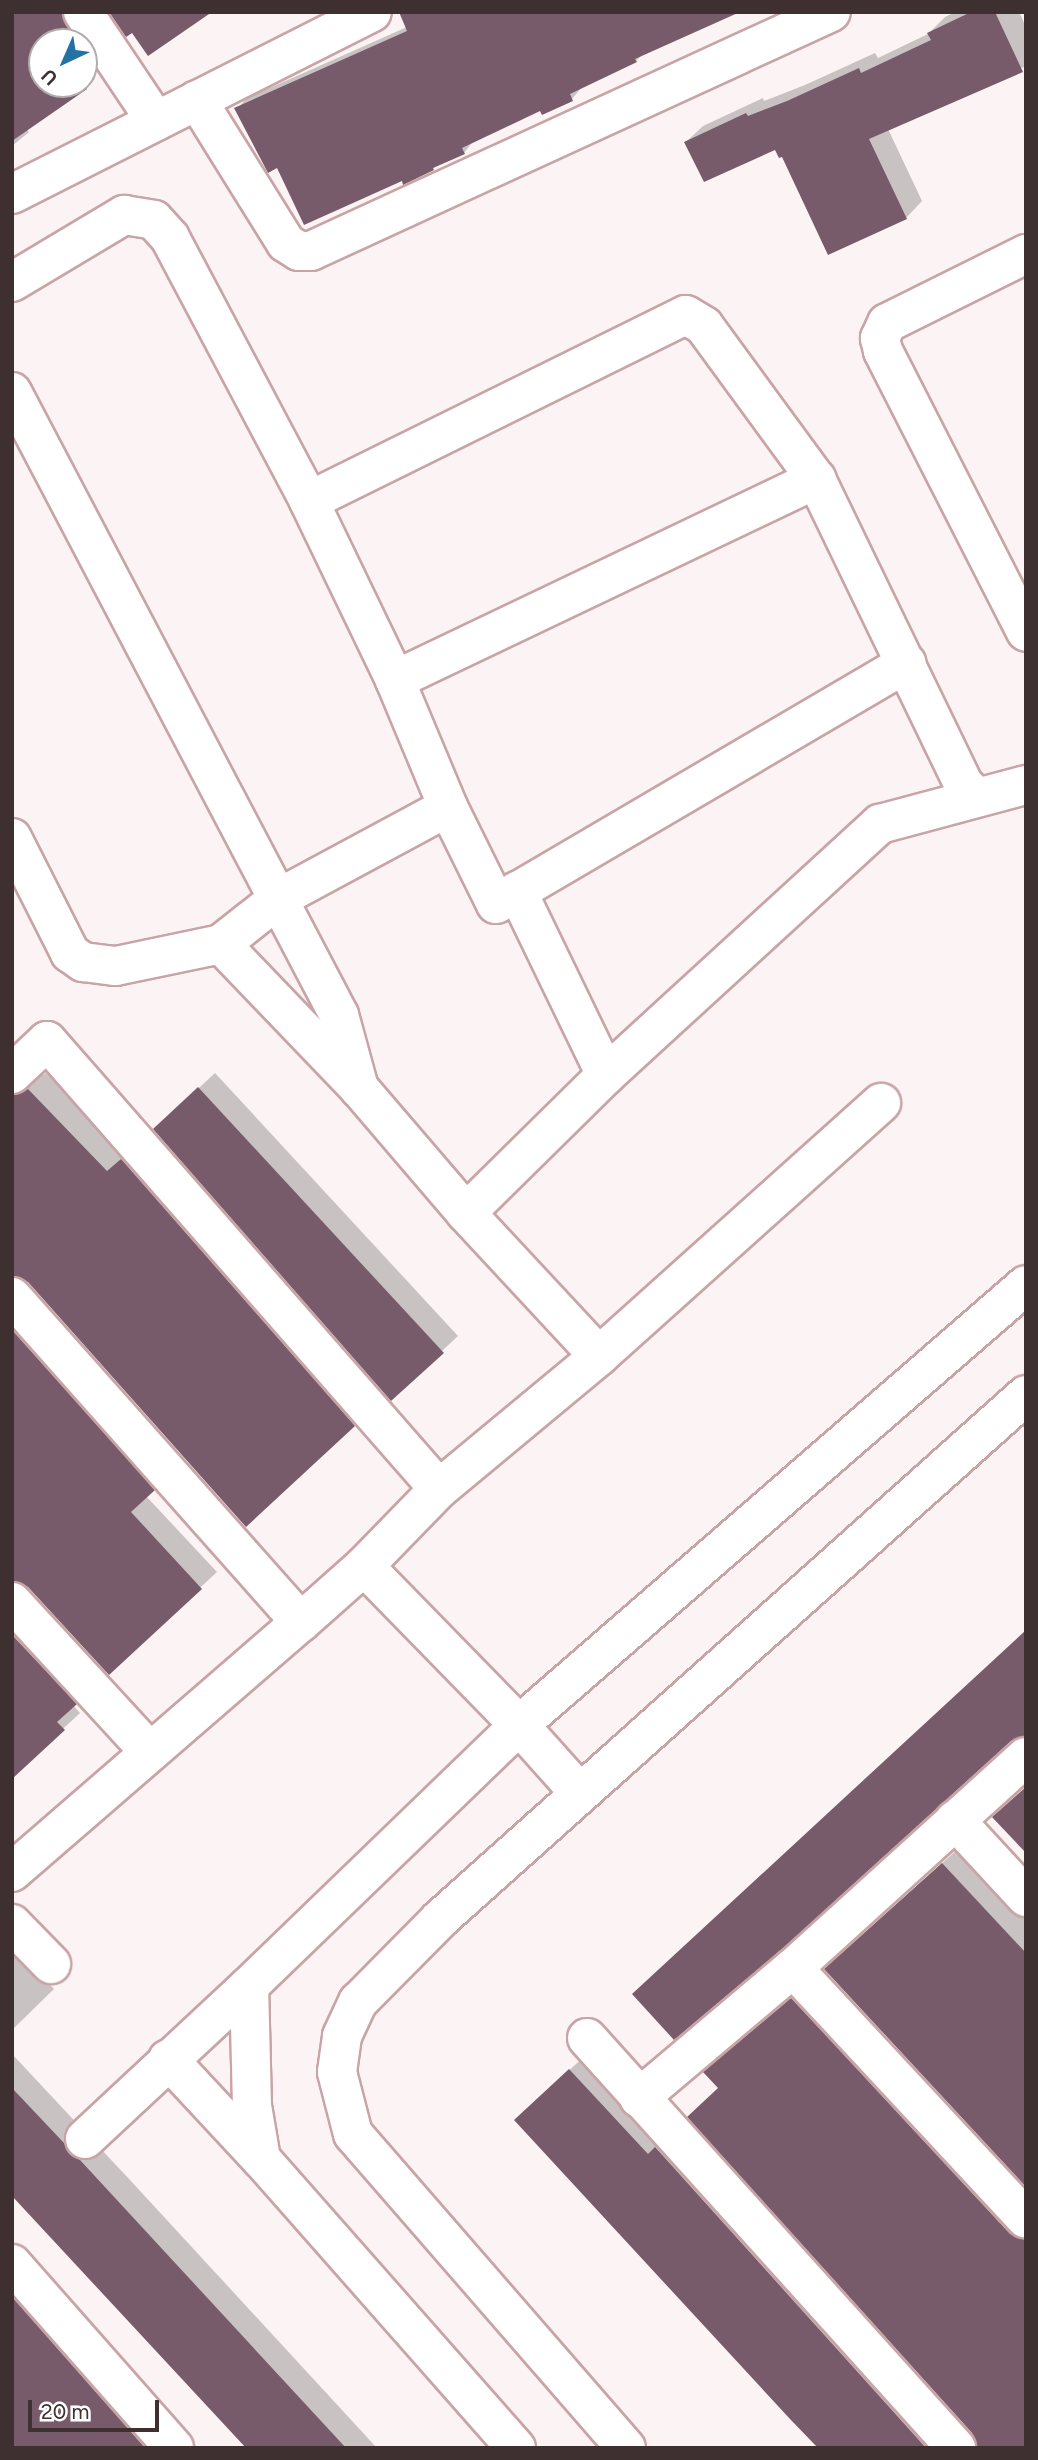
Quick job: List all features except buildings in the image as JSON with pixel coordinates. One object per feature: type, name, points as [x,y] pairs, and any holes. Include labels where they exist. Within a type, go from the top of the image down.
[{"type":"street","points":[[83,12],[156,121]]},
{"type":"street","points":[[197,100],[286,243],[299,251],[311,251],[831,12]]},
{"type":"street","points":[[12,194],[197,100],[351,17]]},
{"type":"street","points":[[12,282],[124,215],[154,220],[170,238],[309,501],[395,680],[448,807],[496,904],[907,663]]},
{"type":"street","points":[[1026,254],[887,323],[880,338],[883,351],[1026,632]]},
{"type":"street","points":[[309,501],[686,315],[704,326],[816,479],[964,785],[976,796]]},
{"type":"street","points":[[12,392],[340,1015],[359,1088]]},
{"type":"street","points":[[395,680],[816,479]]},
{"type":"street","points":[[466,1213],[606,1075],[880,824],[976,796],[1026,785]]},
{"type":"street","points":[[12,838],[69,953],[83,962],[116,966],[220,944],[279,898],[448,807]]},
{"type":"street","points":[[517,891],[606,1075]]},
{"type":"street","points":[[220,944],[359,1088],[466,1213],[599,1356]]},
{"type":"street","points":[[12,1074],[47,1041],[439,1489]]},
{"type":"street","points":[[12,1872],[301,1622],[364,1566],[439,1489],[599,1356],[881,1103]]},
{"type":"street","points":[[85,2139],[524,1731],[1026,1285]]},
{"type":"street","points":[[12,1297],[301,1622]]},
{"type":"street","points":[[626,2448],[353,2134],[337,2072],[342,2036],[358,2002],[572,1784],[1026,1395]]},
{"type":"street","points":[[364,1566],[572,1784]]},
{"type":"street","points":[[12,1602],[149,1751]]},
{"type":"street","points":[[639,2098],[793,1968],[1026,1757]]},
{"type":"street","points":[[955,1820],[1026,1897]]},
{"type":"street","points":[[12,1924],[51,1964]]},
{"type":"street","points":[[793,1968],[1026,2219]]},
{"type":"street","points":[[249,1986],[252,2106],[261,2159]]},
{"type":"street","points":[[587,2038],[956,2448]]},
{"type":"street","points":[[168,2059],[261,2159],[516,2448]]},
{"type":"street","points":[[12,2264],[174,2448]]}]
